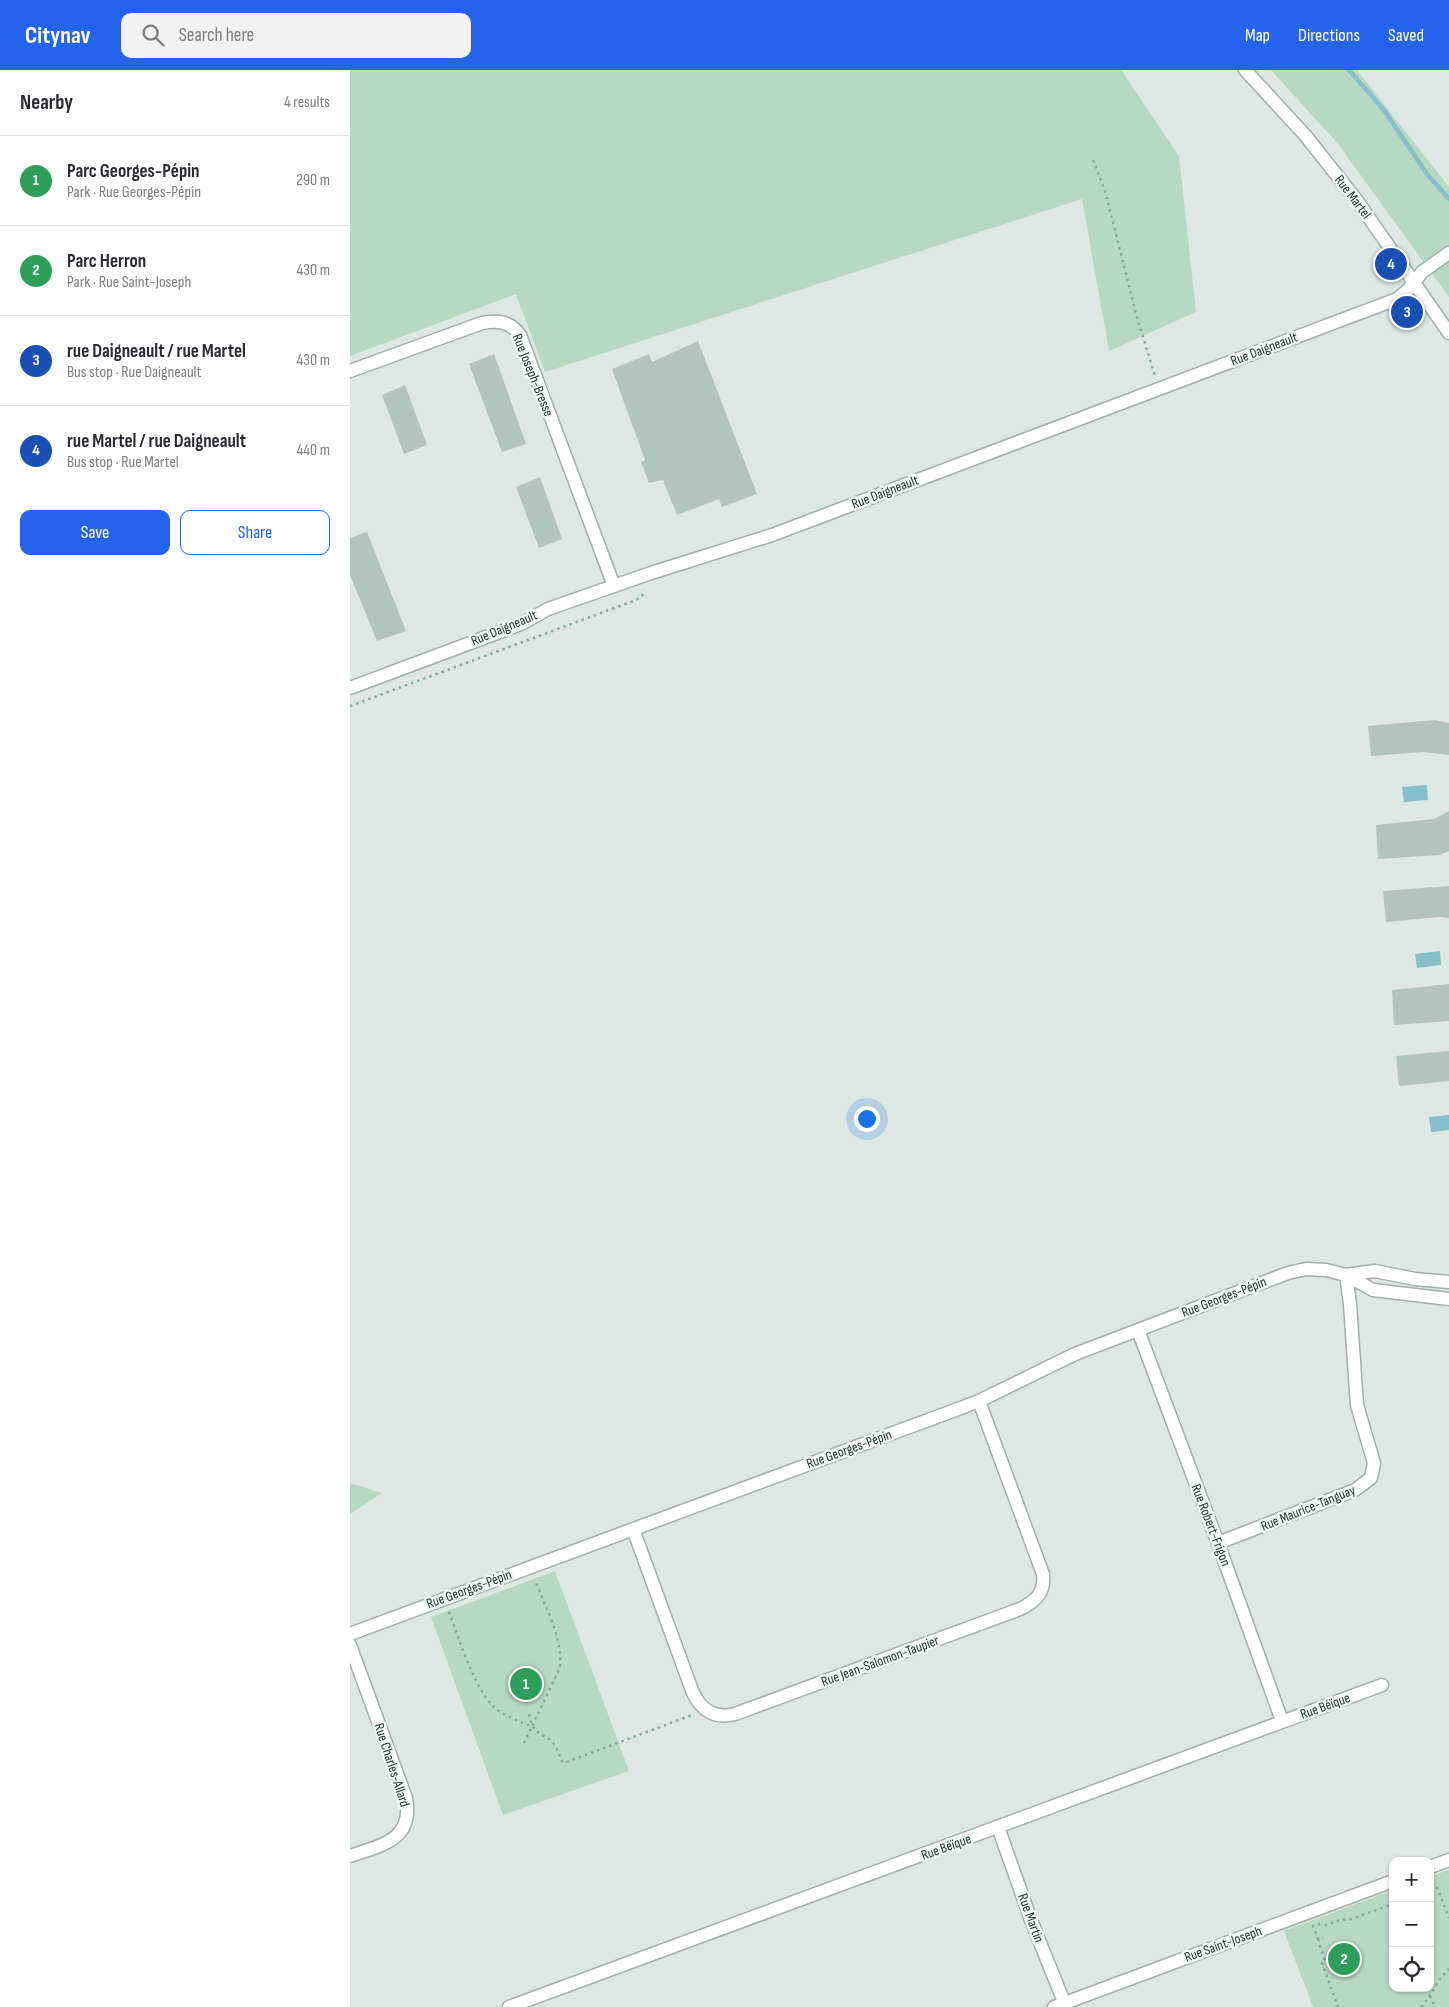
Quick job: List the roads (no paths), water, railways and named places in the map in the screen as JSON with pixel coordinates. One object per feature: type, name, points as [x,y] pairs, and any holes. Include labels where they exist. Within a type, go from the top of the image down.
[{"type":"street","name":"Rue Martel","points":[[1245,70],[1305,135],[1358,202],[1449,333]]},
{"type":"street","name":"Rue Daigneault","points":[[350,688],[521,624],[548,609],[772,535],[1388,303],[1405,294],[1426,268],[1447,254]]},
{"type":"street","name":"Rue Joseph-Bresse","points":[[350,371],[482,323],[500,321],[516,329],[520,335],[614,586]]},
{"type":"street","name":"Rue Georges-Pépin","points":[[350,1634],[979,1401],[1051,1364],[1288,1273],[1316,1269],[1346,1276],[1373,1290],[1449,1299]]},
{"type":"street","name":"Rue Georges-Pépin","points":[[1346,1276],[1376,1271],[1415,1279],[1449,1282]]},
{"type":"street","name":"Rue Maurice-Tanguay","points":[[1218,1543],[1356,1490],[1371,1478],[1374,1468],[1373,1456],[1355,1396],[1350,1304],[1346,1276]]},
{"type":"street","name":"Rue Robert-Frigon","points":[[1138,1330],[1282,1721]]},
{"type":"street","name":"Rue Jean-Salomon-Taupier","points":[[634,1529],[694,1693],[700,1706],[713,1715],[735,1714],[1020,1609],[1038,1598],[1043,1586],[1043,1574],[979,1401]]},
{"type":"street","name":"Rue Charles-Allard","points":[[350,1645],[406,1798],[408,1817],[406,1826],[392,1840],[350,1856]]},
{"type":"street","name":"Rue Béïque","points":[[509,2007],[1382,1685]]},
{"type":"street","name":"Rue Martin","points":[[998,1827],[1061,2006]]},
{"type":"street","points":[[1434,1866],[1449,1860]]},
{"type":"street","name":"Rue Saint-Joseph","points":[[1061,2006],[1389,1883]]},
{"type":"water","points":[[1427,785],[1428,800],[1404,802],[1402,787]]},
{"type":"water","points":[[1440,951],[1441,965],[1417,968],[1415,954]]},
{"type":"water","points":[[1449,1115],[1449,1130],[1431,1132],[1429,1117]]},
{"type":"waterway","points":[[1349,70],[1384,110],[1427,174],[1449,199]]},
{"type":"place","name":"rue Martel / rue Daigneault","points":[[1391,264]]},
{"type":"place","name":"rue Daigneault / rue Martel","points":[[1407,312]]},
{"type":"place","name":"Parc Georges-Pépin","points":[[526,1684]]},
{"type":"place","name":"Parc Herron","points":[[1344,1959]]}]
